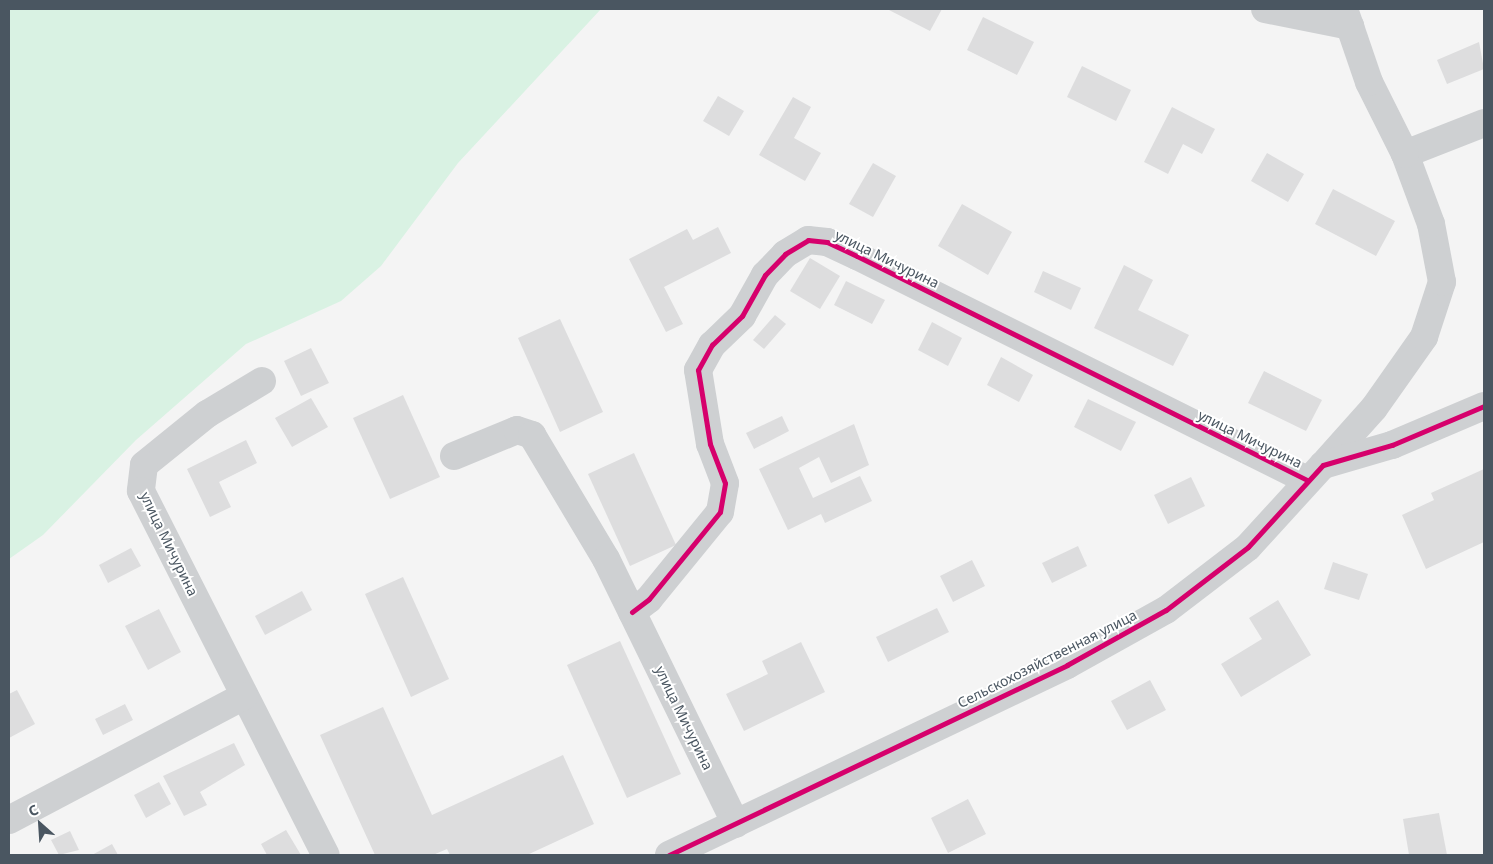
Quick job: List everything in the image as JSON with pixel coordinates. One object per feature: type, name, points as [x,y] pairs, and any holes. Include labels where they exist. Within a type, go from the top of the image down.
[{"type":"street","points":[[1265,9],[1347,17]]},
{"type":"street","name":"Сельскохозяйственная улица","points":[[670,855],[1067,665],[1166,610],[1248,547],[1374,408],[1424,337],[1442,282],[1431,224],[1405,154],[1368,82],[1347,17]]},
{"type":"street","points":[[1405,154],[1484,123]]},
{"type":"street","name":"улица Мичурина","points":[[632,612],[649,599],[720,512],[725,483],[710,444],[698,370],[712,345],[742,316],[765,275],[785,254],[808,240],[827,242],[1315,473]]},
{"type":"street","name":"улица Мичурина","points":[[262,381],[207,414],[144,465],[141,491],[326,855]]},
{"type":"street","points":[[1315,473],[1392,445],[1484,406]]},
{"type":"street","name":"улица Мичурина","points":[[454,456],[517,430],[532,436],[606,559],[736,824]]},
{"type":"street","points":[[9,820],[244,696]]},
{"type":"green space","points":[[9,9],[601,9],[458,163],[381,266],[341,301],[246,344],[136,440],[43,535],[9,559]]},
{"type":"building","points":[[887,9],[942,9],[930,31]]},
{"type":"building","points":[[983,17],[1034,42],[1017,75],[967,50]]},
{"type":"building","points":[[1479,42],[1484,69],[1447,84],[1437,60]]},
{"type":"building","points":[[1082,66],[1131,90],[1116,121],[1067,97]]},
{"type":"building","points":[[718,96],[744,111],[729,136],[703,121]]},
{"type":"building","points":[[793,97],[811,107],[794,138],[821,153],[805,181],[759,155]]},
{"type":"building","points":[[1172,107],[1215,129],[1202,154],[1183,144],[1168,174],[1144,162]]},
{"type":"building","points":[[1267,153],[1304,174],[1288,202],[1251,181]]},
{"type":"building","points":[[873,163],[896,176],[873,217],[849,204]]},
{"type":"building","points":[[1333,189],[1395,221],[1376,256],[1315,224]]},
{"type":"building","points":[[962,204],[1012,232],[988,275],[938,246]]},
{"type":"building","points":[[718,227],[731,253],[664,287],[683,324],[666,332],[629,259],[687,229],[693,240]]},
{"type":"building","points":[[810,258],[840,276],[820,309],[790,291]]},
{"type":"building","points":[[1124,265],[1153,280],[1138,310],[1189,335],[1173,366],[1094,328]]},
{"type":"building","points":[[1043,271],[1081,288],[1071,310],[1034,292]]},
{"type":"building","points":[[846,281],[885,300],[872,324],[834,305]]},
{"type":"building","points":[[775,315],[786,324],[764,349],[753,340]]},
{"type":"building","points":[[560,319],[603,412],[560,432],[518,338]]},
{"type":"building","points":[[932,322],[962,338],[948,366],[918,350]]},
{"type":"building","points":[[311,348],[329,383],[301,396],[284,361]]},
{"type":"building","points":[[1001,357],[1033,375],[1019,402],[987,385]]},
{"type":"building","points":[[1264,371],[1322,400],[1306,431],[1248,403]]},
{"type":"building","points":[[403,395],[440,477],[390,499],[353,418]]},
{"type":"building","points":[[311,398],[328,427],[292,447],[275,418]]},
{"type":"building","points":[[1088,399],[1136,422],[1121,451],[1074,427]]},
{"type":"building","points":[[782,416],[789,431],[754,449],[746,433]]},
{"type":"building","points":[[854,424],[869,465],[831,483],[819,457],[799,468],[813,498],[860,476],[872,501],[825,523],[821,514],[788,530],[759,469]]},
{"type":"building","points":[[246,440],[257,463],[219,482],[231,507],[210,517],[187,469]]},
{"type":"building","points":[[634,453],[676,545],[630,566],[588,474]]},
{"type":"building","points":[[1484,469],[1484,542],[1426,569],[1402,515],[1434,500],[1431,493]]},
{"type":"building","points":[[1191,477],[1205,506],[1168,524],[1154,495]]},
{"type":"building","points":[[1078,546],[1087,566],[1052,583],[1042,563]]},
{"type":"building","points":[[131,548],[141,566],[108,583],[99,565]]},
{"type":"building","points":[[972,560],[985,586],[953,602],[940,576]]},
{"type":"building","points":[[1333,562],[1368,574],[1359,600],[1324,589]]},
{"type":"building","points":[[403,577],[449,679],[411,697],[365,594]]},
{"type":"building","points":[[302,591],[312,610],[265,635],[255,616]]},
{"type":"building","points":[[1278,600],[1311,655],[1241,697],[1221,664],[1262,639],[1249,618]]},
{"type":"building","points":[[937,608],[949,632],[888,662],[876,637]]},
{"type":"building","points":[[159,609],[181,652],[148,670],[125,626]]},
{"type":"building","points":[[620,641],[681,774],[627,798],[567,665]]},
{"type":"building","points":[[801,642],[825,692],[744,731],[726,694],[768,674],[762,661]]},
{"type":"building","points":[[1150,680],[1166,710],[1127,730],[1111,701]]},
{"type":"building","points":[[17,690],[35,724],[9,738],[9,694]]},
{"type":"building","points":[[125,704],[133,720],[103,735],[95,719]]},
{"type":"building","points":[[383,707],[432,815],[563,755],[594,824],[527,855],[450,855],[447,849],[433,855],[375,855],[320,735]]},
{"type":"building","points":[[234,743],[245,765],[200,792],[207,805],[184,816],[163,776]]},
{"type":"building","points":[[159,782],[171,804],[146,818],[134,795]]},
{"type":"building","points":[[968,799],[986,834],[948,853],[931,818]]},
{"type":"building","points":[[1439,813],[1447,855],[1409,855],[1403,819]]},
{"type":"building","points":[[286,830],[301,855],[267,855],[261,844]]},
{"type":"building","points":[[70,831],[79,850],[59,855],[51,840]]},
{"type":"building","points":[[112,844],[118,855],[92,855]]},
{"type":"cycle path","points":[[632,612],[649,599],[720,512],[725,483],[710,444],[698,370],[712,345],[742,316],[765,275],[785,254],[808,240],[827,242],[857,256],[1307,480]]},
{"type":"cycle path","points":[[669,855],[1067,665],[1166,610],[1248,547],[1323,465],[1392,445],[1484,406]]}]
